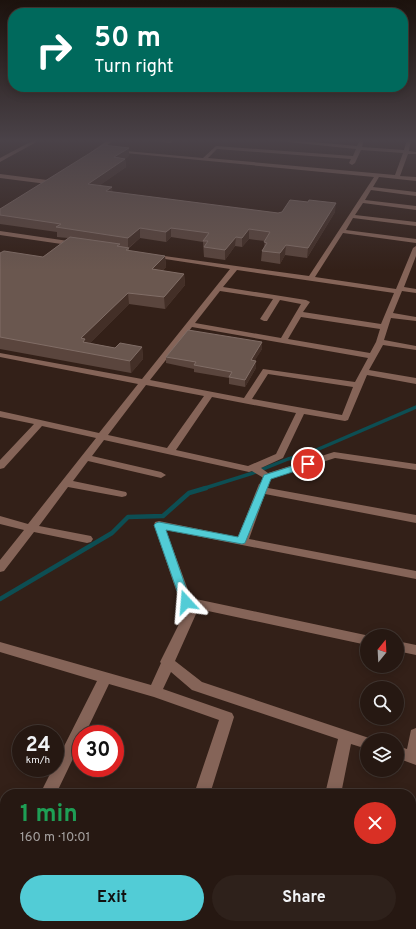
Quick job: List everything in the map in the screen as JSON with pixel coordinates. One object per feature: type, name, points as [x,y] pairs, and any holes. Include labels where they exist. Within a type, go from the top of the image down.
[{"type":"street","points":[[40,186],[45,183]]},
{"type":"street","points":[[311,278],[372,183]]},
{"type":"street","points":[[369,188],[416,194]]},
{"type":"street","points":[[361,201],[416,208]]},
{"type":"street","points":[[352,216],[416,224]]},
{"type":"street","points":[[342,231],[416,241]]},
{"type":"street","points":[[0,233],[86,246]]},
{"type":"street","points":[[0,355],[345,418],[358,385],[380,342],[384,327],[416,248]]},
{"type":"street","points":[[141,254],[235,268],[416,291]]},
{"type":"street","points":[[0,568],[189,324],[235,268]]},
{"type":"street","points":[[219,289],[306,302],[283,340]]},
{"type":"street","points":[[264,319],[278,298]]},
{"type":"street","points":[[299,314],[384,327]]},
{"type":"street","points":[[390,315],[416,319]]},
{"type":"street","points":[[189,324],[373,356]]},
{"type":"street","points":[[380,342],[416,348]]},
{"type":"street","points":[[246,401],[266,371],[358,385]]},
{"type":"street","points":[[364,372],[416,381]]},
{"type":"street","points":[[170,451],[210,394]]},
{"type":"street","points":[[0,414],[249,469],[280,456],[301,411]]},
{"type":"street","points":[[0,466],[40,423]]},
{"type":"street","points":[[253,468],[266,476],[334,455],[416,467]]},
{"type":"street","points":[[86,458],[161,475]]},
{"type":"street","points":[[242,541],[266,476]]},
{"type":"street","points":[[66,483],[122,494]]},
{"type":"street","points":[[262,490],[416,519]]},
{"type":"street","points":[[0,520],[31,528],[87,539]]},
{"type":"street","points":[[155,692],[167,662],[190,614],[159,525],[416,575]]},
{"type":"street","points":[[186,602],[360,639]]},
{"type":"street","points":[[404,647],[416,650]]},
{"type":"street","points":[[1,649],[155,692],[227,718],[204,789]]},
{"type":"street","points":[[167,662],[197,686],[360,741]]},
{"type":"street","points":[[50,789],[105,678]]},
{"type":"street","points":[[404,754],[415,758],[416,734]]},
{"type":"street","points":[[334,789],[346,736]]},
{"type":"building","points":[[41,183],[89,183],[112,187],[106,191],[278,213],[282,212],[290,200],[308,202],[309,200],[336,203],[308,248],[286,245],[280,253],[262,251],[267,243],[264,242],[270,232],[249,229],[242,238],[236,237],[225,250],[204,247],[208,241],[203,241],[209,233],[171,228],[166,232],[140,228],[128,238],[56,227],[61,224],[0,215],[0,209]]},
{"type":"building","points":[[70,237],[120,244],[117,246],[129,248],[126,250],[165,256],[152,269],[184,274],[164,297],[128,293],[81,338],[85,339],[83,342],[115,348],[120,343],[142,347],[130,361],[0,337],[0,253],[4,251],[43,257]]},
{"type":"building","points":[[188,330],[262,342],[251,360],[256,361],[245,380],[229,377],[232,372],[194,365],[196,362],[166,357]]},
{"type":"waterway","points":[[202,489],[253,473],[288,459],[307,454],[416,407]]},
{"type":"waterway","points":[[0,599],[112,533],[128,517],[163,516],[189,493],[206,488]]},
{"type":"route","points":[[186,602],[159,525],[242,541],[267,477],[308,464]]}]
